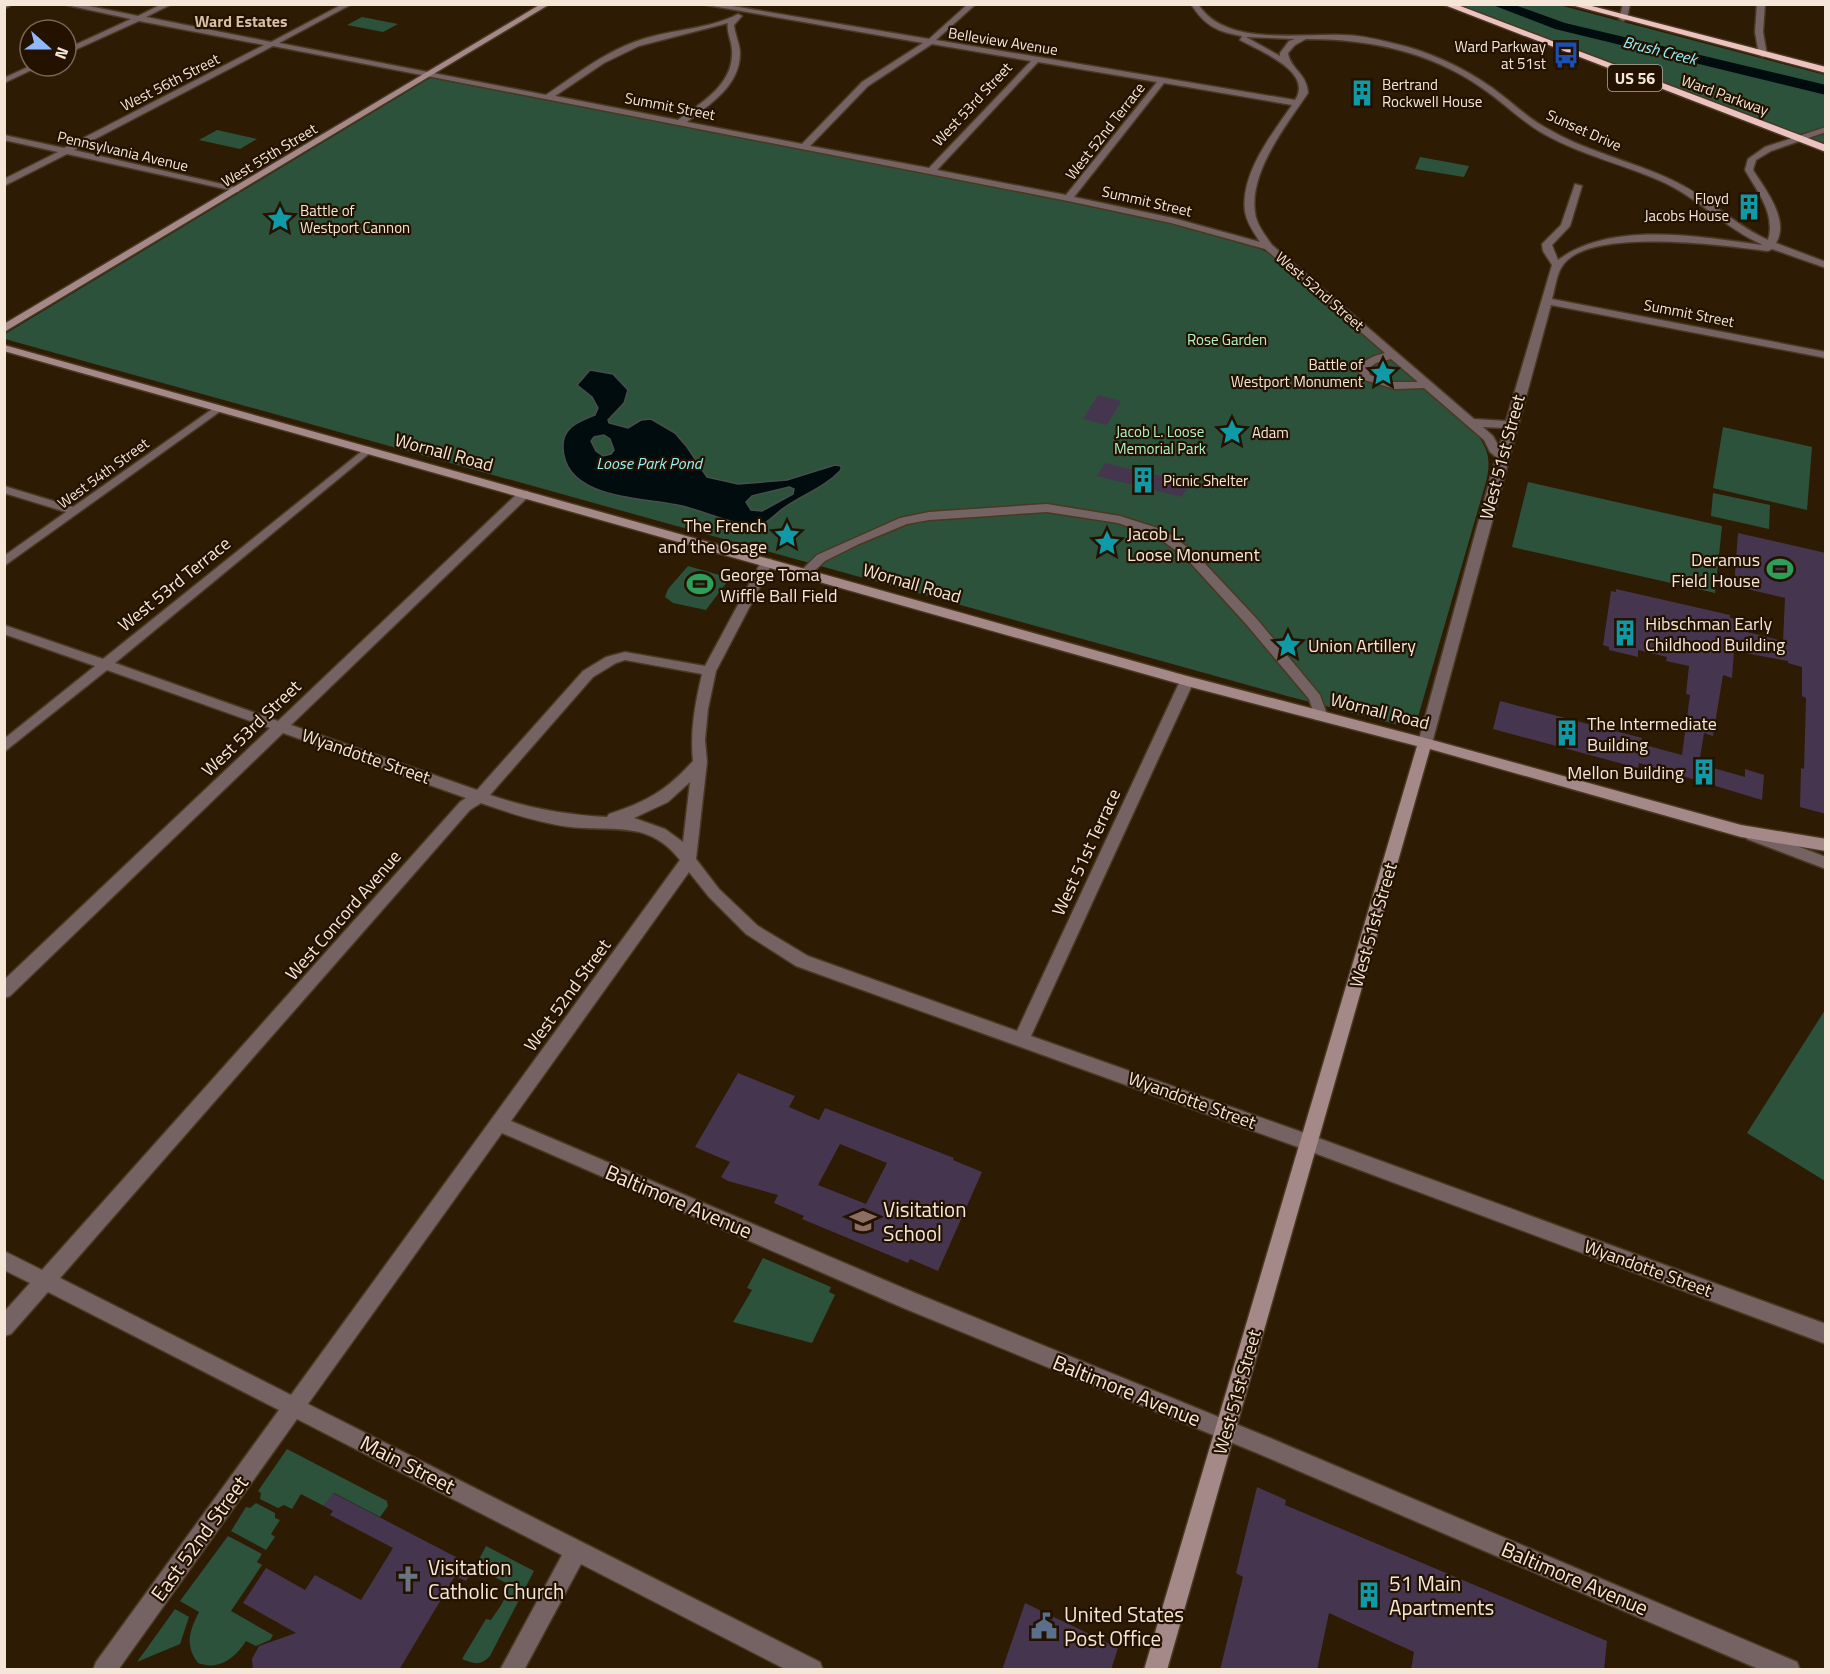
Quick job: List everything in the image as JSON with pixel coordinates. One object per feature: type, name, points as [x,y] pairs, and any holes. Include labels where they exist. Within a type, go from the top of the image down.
[{"type":"highway","name":"Ward Parkway","points":[[1446,4],[1826,149]]},
{"type":"highway","points":[[1572,4],[1826,70]]},
{"type":"main road","name":"West 55th Street","points":[[4,329],[547,4]]},
{"type":"main road","name":"Wornall Road","points":[[4,348],[1187,681],[1425,743],[1741,831],[1826,845]]},
{"type":"main road","name":"West 51st Street","points":[[1155,1670],[1425,743]]},
{"type":"street","points":[[4,7],[10,4]]},
{"type":"street","name":"Summit Street","points":[[65,4],[1068,198],[1173,221],[1268,246]]},
{"type":"street","points":[[78,47],[169,4]]},
{"type":"street","name":"West 56th Street","points":[[4,183],[349,4]]},
{"type":"street","name":"Belleview Avenue","points":[[704,4],[1297,104]]},
{"type":"street","points":[[548,97],[613,55],[634,45],[719,24],[735,18],[755,4]]},
{"type":"street","points":[[804,147],[865,84],[930,42],[973,4]]},
{"type":"street","name":"Sunset Drive","points":[[1194,4],[1200,15],[1212,24],[1234,33],[1285,62]]},
{"type":"street","points":[[1623,19],[1627,4]]},
{"type":"street","points":[[1761,4],[1759,32],[1763,55]]},
{"type":"street","points":[[680,123],[716,94],[732,74],[737,54],[730,25],[735,18]]},
{"type":"street","name":"Sunset Drive","points":[[1234,33],[1272,38],[1359,38],[1387,43],[1428,56],[1483,85],[1547,132],[1576,146],[1672,183],[1717,214],[1771,245],[1826,265]]},
{"type":"street","points":[[1285,62],[1286,48],[1307,37]]},
{"type":"street","name":"West 53rd Street","points":[[931,171],[1036,60]]},
{"type":"street","name":"West 52nd Street","points":[[1285,62],[1298,72],[1304,82],[1304,93],[1256,170],[1249,199],[1251,214],[1268,246],[1489,438],[1496,452],[1502,456]]},
{"type":"street","points":[[4,81],[18,74]]},
{"type":"street","name":"West 52nd Terrace","points":[[1068,198],[1162,81]]},
{"type":"street","points":[[1557,265],[1576,251],[1610,241],[1699,240],[1761,249],[1771,245],[1776,232],[1775,219],[1749,170],[1750,164],[1758,153],[1826,129]]},
{"type":"street","name":"Pennsylvania Avenue","points":[[4,137],[236,190]]},
{"type":"street","name":"West 51st Street","points":[[1425,743],[1502,456],[1557,265],[1548,251],[1547,244],[1565,226],[1578,186]]},
{"type":"street","points":[[1699,240],[1714,230],[1717,214]]},
{"type":"street","name":"Summit Street","points":[[1546,301],[1826,354]]},
{"type":"street","points":[[1394,355],[1367,363],[1363,369],[1365,377],[1390,386],[1406,388],[1427,384]]},
{"type":"street","name":"West 54th Street","points":[[4,562],[218,408]]},
{"type":"street","points":[[1470,422],[1492,425],[1511,424]]},
{"type":"street","name":"West 53rd Terrace","points":[[4,747],[366,450]]},
{"type":"street","points":[[4,489],[75,512]]},
{"type":"street","name":"West 53rd Street","points":[[4,991],[524,494]]},
{"type":"street","points":[[805,573],[821,558],[855,541],[904,521],[929,516],[1047,508],[1120,520],[1160,533],[1190,555],[1251,621],[1315,698],[1321,717]]},
{"type":"street","name":"West 52nd Street","points":[[294,1407],[688,861],[700,762],[698,740],[701,709],[710,671],[766,562]]},
{"type":"street","name":"Wyandotte Street","points":[[4,629],[536,815],[594,822],[638,824],[650,828],[676,844],[726,906],[752,930],[802,961],[1310,1143],[1826,1334]]},
{"type":"street","name":"West Concord Avenue","points":[[4,1327],[465,806],[480,796],[588,674],[599,666],[625,656],[710,671]]},
{"type":"street","name":"West 51st Terrace","points":[[1022,1040],[1187,681]]},
{"type":"street","name":"Wyandotte Street","points":[[594,822],[629,816],[661,800],[678,788],[700,762]]},
{"type":"street","name":"Wornall Road","points":[[1741,831],[1826,863]]},
{"type":"street","name":"Baltimore Avenue","points":[[499,1124],[908,1300],[1225,1431],[1790,1670]]},
{"type":"street","name":"Main Street","points":[[4,1260],[812,1670]]},
{"type":"street","name":"East 52nd Street","points":[[104,1670],[294,1407]]},
{"type":"street","points":[[511,1670],[577,1550]]},
{"type":"green space","points":[[1453,5],[1559,5],[1825,75],[1825,145]]},
{"type":"green space","points":[[362,17],[398,24],[383,32],[347,25]]},
{"type":"green space","name":"Jacob L. Loose Memorial Park","points":[[430,78],[1065,200],[1245,242],[1269,253],[1476,433],[1486,450],[1488,468],[1486,482],[1418,717],[1409,724],[1395,724],[1287,696],[5,339],[5,334]]},
{"type":"green space","points":[[217,130],[257,139],[240,149],[199,140]]},
{"type":"green space","points":[[1420,157],[1469,166],[1464,177],[1415,169]]},
{"type":"green space","points":[[1723,427],[1812,447],[1807,510],[1713,488]]},
{"type":"green space","points":[[1528,482],[1722,526],[1715,593],[1512,547]]},
{"type":"green space","points":[[1713,493],[1770,505],[1769,529],[1711,516]]},
{"type":"green space","name":"George Toma Wiffle Ball Field","points":[[688,566],[730,578],[706,610],[673,603],[665,597],[668,589]]},
{"type":"green space","points":[[1825,1010],[1825,1181],[1747,1133]]},
{"type":"green space","points":[[763,1258],[831,1287],[829,1292],[835,1295],[812,1343],[733,1322],[752,1290],[747,1288]]},
{"type":"green space","points":[[287,1449],[387,1501],[388,1506],[380,1517],[334,1493],[324,1506],[301,1494],[292,1509],[284,1505],[278,1508],[260,1499],[261,1493],[258,1491]]},
{"type":"green space","points":[[256,1503],[275,1513],[275,1518],[280,1520],[271,1534],[275,1537],[266,1550],[231,1531],[246,1507],[250,1508]]},
{"type":"green space","points":[[228,1536],[262,1554],[257,1562],[262,1565],[231,1611],[273,1635],[270,1640],[256,1646],[246,1641],[232,1658],[220,1664],[206,1665],[198,1663],[190,1644],[191,1631],[199,1612],[180,1601]]},
{"type":"green space","points":[[486,1546],[534,1571],[490,1656],[480,1663],[474,1663],[462,1659],[486,1619],[491,1620],[500,1607],[507,1592],[506,1583],[475,1567]]},
{"type":"green space","points":[[175,1609],[189,1617],[180,1644],[137,1662]]},
{"type":"water","name":"Loose Park Pond","points":[[590,370],[613,374],[628,390],[624,403],[608,420],[609,423],[628,428],[641,420],[651,419],[675,433],[707,477],[738,484],[787,480],[835,465],[841,466],[841,470],[828,481],[782,509],[766,523],[758,526],[730,521],[682,506],[610,493],[592,487],[578,478],[567,465],[563,448],[565,435],[572,426],[595,415],[598,408],[592,397],[577,385]],"holes":[[[604,435],[610,439],[614,450],[611,454],[603,456],[596,451],[591,441],[594,437]],[[789,487],[794,489],[793,494],[762,511],[751,510],[746,502],[752,496]]]},
{"type":"building","name":"Bertrand Rockwell House","points":[[1354,87],[1370,87],[1373,102],[1358,102]]},
{"type":"building","points":[[1098,395],[1121,401],[1107,425],[1083,419]]},
{"type":"building","name":"Picnic Shelter","points":[[1105,463],[1190,483],[1182,497],[1097,476]]},
{"type":"building","points":[[1738,533],[1826,553],[1826,814],[1800,807],[1801,768],[1804,769],[1806,698],[1802,696],[1802,667],[1788,663],[1788,661],[1734,651],[1732,678],[1723,675],[1713,736],[1704,733],[1699,764],[1745,777],[1745,769],[1764,775],[1762,800],[1639,763],[1638,768],[1493,729],[1500,701],[1642,738],[1641,744],[1682,755],[1690,695],[1686,694],[1689,666],[1666,661],[1667,657],[1638,650],[1638,657],[1609,650],[1609,647],[1603,645],[1611,591],[1616,592],[1616,589],[1730,615],[1730,618],[1736,619],[1735,629],[1783,641],[1785,598],[1734,586]]},
{"type":"building","name":"Visitation School","points":[[738,1073],[795,1096],[789,1107],[819,1120],[825,1108],[954,1158],[953,1160],[982,1172],[938,1271],[910,1259],[908,1263],[802,1219],[804,1216],[774,1203],[778,1195],[721,1177],[730,1162],[695,1147]],"holes":[[[840,1144],[887,1163],[866,1204],[818,1185]]]},
{"type":"building","name":"51 Main Apartments","points":[[1257,1487],[1286,1500],[1285,1505],[1607,1641],[1604,1670],[1411,1670],[1414,1652],[1329,1613],[1317,1670],[1220,1670],[1243,1577],[1236,1573]]},
{"type":"building","name":"Visitation Catholic Church","points":[[333,1493],[475,1567],[466,1581],[455,1576],[399,1670],[253,1670],[252,1659],[259,1646],[296,1633],[243,1603],[266,1568],[305,1590],[315,1575],[361,1600],[393,1548],[330,1515],[333,1511],[324,1506]]},
{"type":"building","name":"United States Post Office","points":[[1025,1603],[1118,1648],[1111,1670],[1002,1670]]},
{"type":"waterway","name":"Brush Creek","points":[[1497,4],[1560,26],[1826,90]]},
{"type":"place","name":"Ward Parkway at 51st","points":[[1566,55]]},
{"type":"place","name":"Bertrand Rockwell House","points":[[1362,93]]},
{"type":"place","name":"Floyd Jacobs House","points":[[1749,207]]},
{"type":"place","name":"Battle of Westport Cannon","points":[[280,219]]},
{"type":"place","name":"Battle of Westport Monument","points":[[1383,373]]},
{"type":"place","name":"Adam","points":[[1232,432]]},
{"type":"place","name":"Picnic Shelter","points":[[1143,480]]},
{"type":"place","name":"The French and the Osage","points":[[787,535]]},
{"type":"place","name":"Jacob L. Loose Monument","points":[[1107,543]]},
{"type":"place","name":"Deramus Field House","points":[[1780,569]]},
{"type":"place","name":"George Toma Wiffle Ball Field","points":[[700,584]]},
{"type":"place","name":"Hibschman Early Childhood Building","points":[[1625,633]]},
{"type":"place","name":"Union Artillery","points":[[1288,645]]},
{"type":"place","name":"The Intermediate Building","points":[[1567,733]]},
{"type":"place","name":"Mellon Building","points":[[1704,772]]},
{"type":"place","name":"Visitation School","points":[[863,1221]]},
{"type":"place","name":"Visitation Catholic Church","points":[[408,1579]]},
{"type":"place","name":"51 Main Apartments","points":[[1369,1595]]},
{"type":"place","name":"United States Post Office","points":[[1044,1626]]},
{"type":"district","name":"Ward Estates","points":[[241,21]]},
{"type":"park label","name":"Rose Garden","points":[[1227,339]]}]
